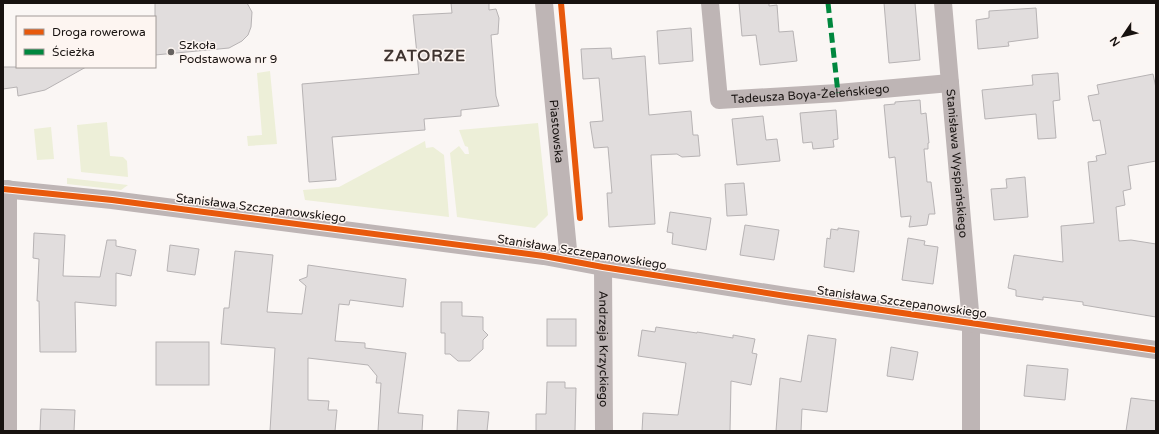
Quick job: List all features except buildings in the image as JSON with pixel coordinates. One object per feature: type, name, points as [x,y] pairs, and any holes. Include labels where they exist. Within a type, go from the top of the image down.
[{"type":"street","name":"Piastowska","points":[[544,3],[569,260]]},
{"type":"street","name":"Tadeusza Boya-Żeleńskiego","points":[[710,3],[719,100],[838,93],[950,84]]},
{"type":"street","name":"Stanisława Wyspiańskiego","points":[[942,3],[971,324],[971,431]]},
{"type":"street","name":"Stanisława Szczepanowskiego","points":[[5,189],[112,200],[569,260],[786,296],[1156,350]]},
{"type":"street","points":[[5,189],[8,431]]},
{"type":"street","name":"Andrzeja Krzyckiego","points":[[604,267],[604,431]]},
{"type":"green space","points":[[270,71],[277,144],[248,146],[247,136],[262,135],[257,73]]},
{"type":"green space","points":[[107,122],[110,156],[123,157],[127,161],[128,177],[81,172],[77,125]]},
{"type":"green space","points":[[538,123],[548,215],[535,228],[457,217],[450,153],[459,146],[465,154],[469,154],[468,147],[465,146],[459,130]]},
{"type":"green space","points":[[51,127],[54,159],[37,160],[34,129]]},
{"type":"green space","points":[[425,141],[426,148],[433,147],[444,155],[449,217],[305,200],[303,190],[339,187]]},
{"type":"green space","points":[[67,178],[128,185],[121,190],[67,184]]},
{"type":"marked path","points":[[828,3],[838,93]]},
{"type":"cycle path","points":[[561,3],[580,218]]},
{"type":"cycle path","points":[[3,189],[112,200],[544,256],[603,267],[786,296],[1156,350]]},
{"type":"place","name":"Szkoła Podstawowa nr 9","points":[[171,52]]},
{"type":"district","name":"ZATORZE","points":[[425,55]]}]
